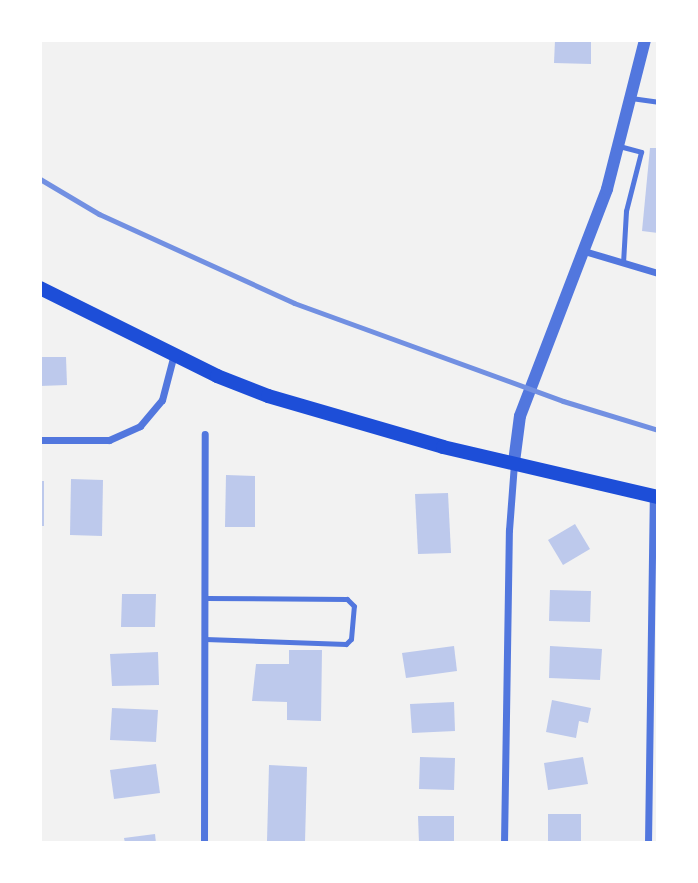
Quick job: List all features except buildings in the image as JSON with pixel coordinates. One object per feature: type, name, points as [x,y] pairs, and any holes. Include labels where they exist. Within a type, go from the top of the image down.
[{"type":"main road","points":[[40,288],[174,354],[268,396],[443,447],[655,496]]},
{"type":"street","points":[[504,843],[509,530],[520,416],[570,281],[584,251],[619,146],[645,40]]},
{"type":"street","points":[[584,251],[658,273]]},
{"type":"street","points":[[40,440],[109,440],[140,426],[162,400],[174,354]]},
{"type":"street","points":[[204,843],[205,434]]},
{"type":"street","points":[[648,843],[655,496]]},
{"type":"lane","points":[[631,98],[658,102]]},
{"type":"lane","points":[[619,146],[641,152],[626,211],[623,262]]},
{"type":"lane","points":[[205,598],[347,599],[354,606],[351,639],[346,644],[205,639]]},
{"type":"railway","points":[[40,179],[99,214],[294,303],[563,401],[658,430]]}]
